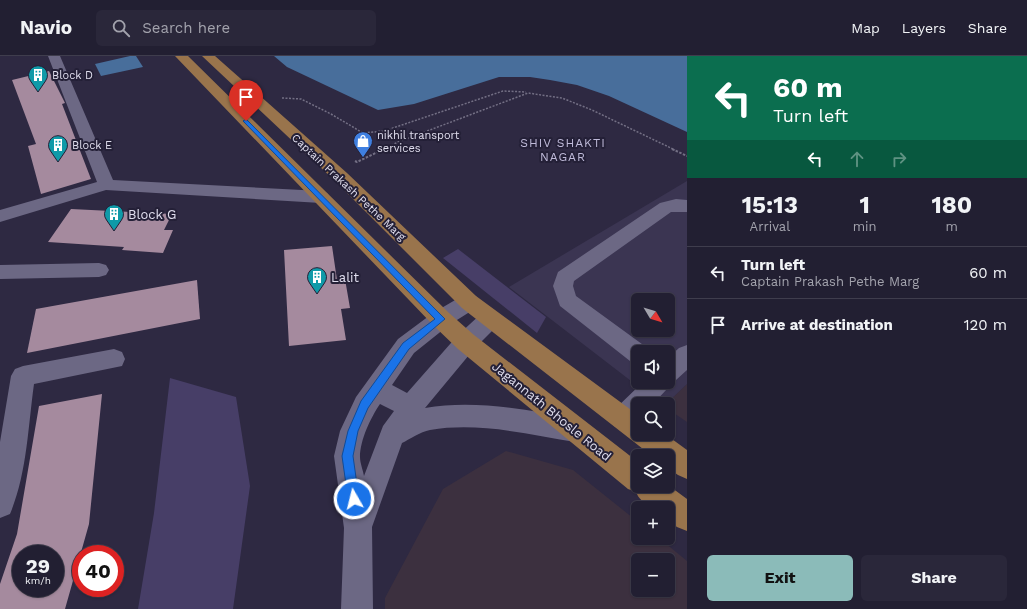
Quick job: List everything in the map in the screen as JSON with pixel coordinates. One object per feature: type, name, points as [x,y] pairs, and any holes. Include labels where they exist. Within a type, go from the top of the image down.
[{"type":"main road","name":"Captain Prakash Pethe Marg","points":[[181,56],[441,319],[466,342]]},
{"type":"main road","name":"Captain Prakash Pethe Marg","points":[[208,56],[341,176],[469,302],[630,424]]},
{"type":"main road","name":"Jagannath Bhosle Road","points":[[466,342],[574,430],[631,474]]},
{"type":"main road","points":[[653,441],[687,466]]},
{"type":"main road","points":[[656,493],[687,517]]},
{"type":"street","points":[[54,56],[105,181],[105,185]]},
{"type":"street","points":[[0,216],[105,185],[321,197]]},
{"type":"street","points":[[631,349],[567,300],[563,286],[565,277],[666,207],[676,205],[687,206]]},
{"type":"street","points":[[0,272],[99,270]]},
{"type":"street","points":[[357,609],[358,528],[347,456],[353,431],[365,405],[406,346],[441,319],[469,302]]},
{"type":"street","points":[[358,528],[392,435],[417,399],[466,342],[490,319]]},
{"type":"street","points":[[675,366],[687,354]]},
{"type":"street","points":[[0,504],[8,474],[23,376],[114,359]]},
{"type":"street","points":[[376,389],[411,408]]},
{"type":"street","points":[[630,424],[654,389]]},
{"type":"street","points":[[392,435],[426,419],[456,416],[501,418],[574,430]]},
{"type":"path","points":[[285,103],[280,98],[301,99],[331,114],[362,133],[384,131],[503,91],[528,92],[562,98],[592,110],[687,156]]},
{"type":"path","points":[[351,157],[357,162],[398,142],[528,92]]},
{"type":"shaded area","points":[[687,181],[687,384],[673,397],[652,397],[642,389],[675,389],[675,345],[631,345],[631,381],[509,287]]},
{"type":"shaded area","points":[[458,249],[546,317],[537,333],[443,258]]},
{"type":"shaded area","points":[[170,378],[236,397],[250,486],[233,609],[138,609],[154,513]]},
{"type":"shaded area","points":[[687,384],[687,422],[675,414],[675,397],[673,397]]},
{"type":"shaded area","points":[[506,451],[573,470],[631,516],[631,545],[668,545],[687,561],[687,609],[385,609],[385,598],[443,489]]},
{"type":"water","points":[[136,56],[143,67],[101,76],[95,64]]},
{"type":"water","points":[[274,56],[687,56],[687,132],[609,96],[577,85],[530,77],[499,77],[414,104],[378,110],[287,67]]},
{"type":"building","points":[[49,71],[65,103],[62,104],[91,179],[41,194],[28,146],[36,144],[12,80]]},
{"type":"building","name":"Block G","points":[[71,209],[172,214],[164,230],[173,230],[163,253],[122,250],[124,247],[48,242]]},
{"type":"building","name":"Lalit","points":[[332,246],[337,280],[345,279],[350,308],[341,309],[346,340],[289,346],[284,250]]},
{"type":"building","points":[[197,280],[200,319],[27,353],[36,309]]},
{"type":"building","points":[[102,394],[89,524],[83,545],[72,545],[72,584],[65,609],[0,609],[0,584],[12,549],[12,597],[64,597],[64,545],[13,545],[17,534],[39,406]]},
{"type":"place","name":"Block D","points":[[38,92]]},
{"type":"place","name":"nikhil transport services","points":[[363,158]]},
{"type":"place","name":"Block E","points":[[58,162]]},
{"type":"place","name":"Block G","points":[[114,231]]},
{"type":"place","name":"Lalit","points":[[317,294]]},
{"type":"district","name":"SHIV SHAKTI NAGAR","points":[[563,150]]},
{"type":"route","points":[[246,121],[441,319],[406,346],[365,405],[353,431],[347,456],[354,499]]}]
